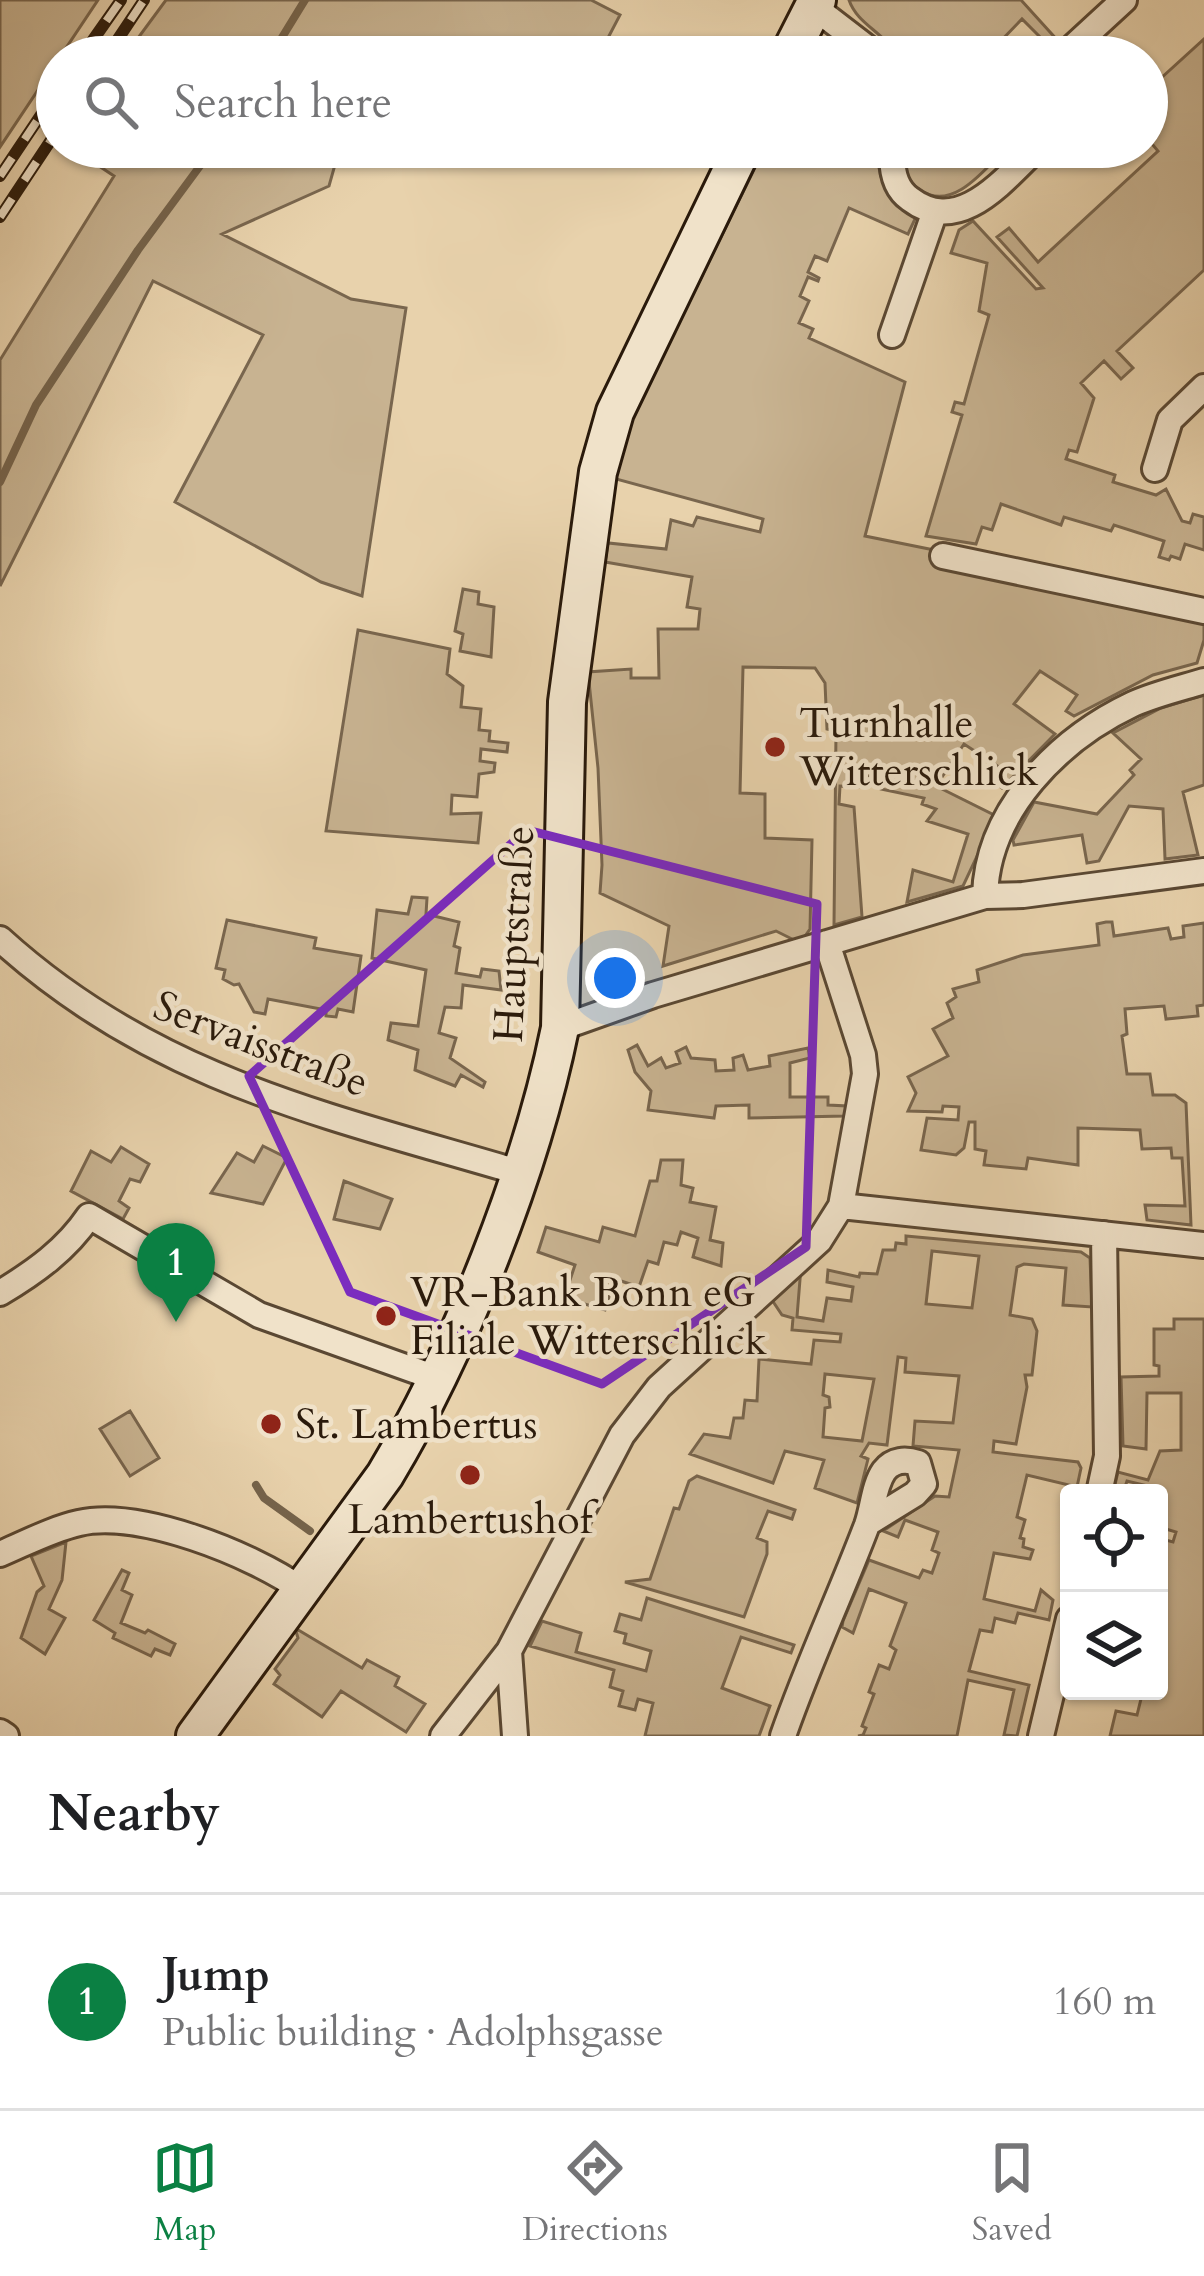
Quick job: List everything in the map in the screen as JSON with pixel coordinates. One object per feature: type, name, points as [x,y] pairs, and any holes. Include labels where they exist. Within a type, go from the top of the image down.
[{"type":"main road","points":[[799,36],[816,3]]},
{"type":"main road","name":"Hauptstraße","points":[[195,1736],[385,1475],[436,1378],[505,1219],[560,1028],[567,702],[598,472],[615,412],[733,168]]},
{"type":"street","points":[[1091,36],[1124,0]]},
{"type":"street","points":[[816,3],[854,36]]},
{"type":"street","points":[[895,168],[896,181],[908,198],[935,212],[980,201],[1015,168]]},
{"type":"street","points":[[892,335],[935,212]]},
{"type":"street","points":[[1154,470],[1170,420],[1204,387]]},
{"type":"street","points":[[944,556],[1204,611]]},
{"type":"street","points":[[986,896],[995,847],[1018,797],[1047,763],[1133,704],[1204,680]]},
{"type":"street","points":[[560,1028],[986,896],[1204,871]]},
{"type":"street","name":"Servaisstraße","points":[[0,939],[60,992],[185,1064],[267,1096],[518,1172]]},
{"type":"street","points":[[443,1736],[509,1651],[622,1435],[659,1387],[819,1240],[841,1206],[865,1074],[863,1054],[827,943]]},
{"type":"street","points":[[841,1206],[1204,1245]]},
{"type":"street","points":[[0,1293],[40,1269],[89,1216],[259,1315],[436,1378]]},
{"type":"street","points":[[1101,1484],[1107,1456],[1104,1234]]},
{"type":"street","points":[[0,1554],[82,1522],[123,1520],[189,1537],[301,1588]]},
{"type":"street","points":[[783,1736],[815,1645],[868,1523]]},
{"type":"street","points":[[509,1651],[515,1736]]},
{"type":"street","points":[[1041,1736],[1060,1657]]},
{"type":"highlighted area","points":[[527,830],[817,904],[806,1247],[602,1384],[350,1292],[249,1076]]},
{"type":"shaded area","points":[[0,0],[98,0],[74,36],[36,36],[36,93],[0,147]]},
{"type":"shaded area","points":[[166,0],[591,0],[620,15],[609,36],[139,36]]},
{"type":"shaded area","points":[[849,0],[1021,0],[1054,36],[1039,36],[1022,19],[1006,36],[881,36]]},
{"type":"shaded area","points":[[1204,39],[1204,270],[1117,351],[1133,368],[1121,379],[1104,361],[1081,383],[1094,398],[1077,452],[1069,450],[1066,459],[1115,475],[1113,482],[1156,495],[1166,489],[1182,521],[1190,523],[1193,514],[1204,517],[1204,550],[1185,544],[1180,559],[1171,556],[1169,560],[1159,557],[1164,541],[1114,525],[1111,531],[1064,517],[1061,525],[1001,504],[992,530],[982,527],[976,544],[926,536],[962,415],[952,412],[955,402],[964,404],[989,315],[979,311],[987,263],[951,253],[959,230],[973,221],[1036,289],[1043,288],[997,237],[1009,228],[1038,262],[1140,168],[1168,168],[1168,72]]},
{"type":"shaded area","points":[[102,168],[334,168],[329,186],[222,234],[351,299],[406,308],[362,596],[321,582],[175,502],[263,335],[153,281],[0,586],[0,360],[114,176]]},
{"type":"shaded area","points":[[755,168],[879,168],[898,204],[916,217],[908,234],[849,208],[827,261],[815,256],[808,272],[818,281],[808,277],[800,296],[809,301],[799,323],[813,329],[809,338],[905,382],[865,536],[1204,619],[1204,640],[1197,663],[1153,675],[1074,716],[1066,711],[1077,695],[1040,671],[1014,704],[1055,734],[1002,788],[994,782],[1002,769],[964,744],[936,786],[996,816],[963,886],[907,902],[913,870],[953,882],[968,834],[927,821],[936,809],[922,804],[924,798],[881,789],[885,771],[872,770],[865,787],[840,786],[839,804],[854,807],[862,917],[834,925],[836,731],[827,729],[825,683],[815,668],[743,667],[740,793],[765,794],[765,838],[812,840],[810,929],[796,941],[776,931],[663,966],[669,926],[600,893],[598,768],[588,672],[631,669],[631,678],[659,678],[658,629],[698,629],[700,609],[687,607],[692,577],[605,562],[608,543],[666,549],[671,520],[693,526],[697,517],[760,532],[763,519],[616,479],[627,427],[645,378],[691,284],[697,286]]},
{"type":"shaded area","points":[[906,168],[987,168],[968,185],[945,196],[920,190]]},
{"type":"shaded area","points":[[463,589],[479,592],[478,604],[494,607],[491,657],[460,651],[463,634],[455,631]]},
{"type":"shaded area","points":[[358,630],[450,649],[447,674],[463,686],[461,707],[481,709],[479,730],[490,731],[489,741],[508,743],[507,752],[481,749],[480,761],[495,763],[494,772],[479,774],[477,797],[452,795],[451,814],[481,813],[478,843],[326,831]]},
{"type":"shaded area","points":[[1204,695],[1204,785],[1183,792],[1198,855],[1165,859],[1163,809],[1129,806],[1099,861],[1087,863],[1082,835],[1014,845],[1034,802],[1097,814],[1134,775],[1130,770],[1141,759],[1113,733],[1161,708]]},
{"type":"shaded area","points":[[412,897],[427,898],[426,914],[459,922],[456,973],[480,977],[482,969],[499,971],[501,990],[463,985],[461,1008],[445,1007],[439,1033],[456,1038],[450,1058],[485,1082],[483,1087],[461,1075],[455,1086],[415,1070],[418,1050],[388,1040],[391,1023],[418,1026],[426,970],[372,958],[377,910],[408,914]]},
{"type":"shaded area","points":[[227,920],[316,938],[314,948],[361,956],[353,1012],[338,1009],[336,1017],[326,1016],[326,1010],[268,999],[265,1014],[254,1012],[239,984],[223,979],[225,970],[216,968]]},
{"type":"shaded area","points":[[1112,922],[1114,936],[1168,928],[1171,939],[1184,937],[1183,926],[1204,923],[1204,1005],[1197,1006],[1198,1016],[1166,1019],[1164,1006],[1125,1009],[1127,1034],[1122,1036],[1127,1074],[1150,1074],[1153,1095],[1175,1095],[1186,1103],[1191,1225],[1147,1220],[1145,1205],[1185,1206],[1182,1158],[1172,1158],[1171,1148],[1142,1149],[1140,1130],[1078,1128],[1078,1165],[1028,1158],[1026,1169],[984,1165],[986,1151],[975,1149],[975,1122],[969,1122],[964,1148],[956,1155],[921,1150],[927,1118],[958,1120],[959,1107],[943,1106],[942,1112],[908,1111],[916,1093],[908,1077],[948,1056],[933,1029],[953,1018],[947,1003],[956,997],[953,989],[979,982],[977,970],[1023,955],[1099,945],[1097,924]]},
{"type":"shaded area","points":[[637,1045],[648,1066],[661,1058],[666,1068],[680,1063],[676,1052],[686,1047],[691,1058],[715,1060],[716,1071],[734,1070],[733,1058],[743,1055],[748,1070],[770,1066],[769,1056],[808,1048],[810,1058],[790,1063],[790,1097],[828,1097],[828,1105],[847,1106],[845,1116],[749,1118],[749,1105],[716,1106],[714,1118],[648,1110],[651,1091],[635,1072],[628,1050]]},
{"type":"shaded area","points":[[263,1146],[287,1158],[263,1204],[211,1193],[237,1153],[254,1162]]},
{"type":"shaded area","points":[[121,1147],[149,1164],[140,1182],[130,1179],[119,1201],[129,1208],[123,1219],[71,1191],[91,1151],[111,1162]]},
{"type":"shaded area","points":[[661,1160],[683,1160],[681,1185],[693,1188],[690,1202],[716,1207],[710,1240],[723,1243],[721,1266],[693,1257],[698,1238],[681,1232],[677,1245],[664,1242],[658,1264],[648,1261],[639,1287],[615,1279],[605,1310],[564,1298],[575,1265],[538,1252],[546,1227],[599,1242],[603,1227],[635,1236],[650,1181],[657,1181]]},
{"type":"shaded area","points":[[344,1181],[392,1199],[380,1229],[334,1219]]},
{"type":"shaded area","points":[[906,1236],[1081,1252],[1090,1258],[1092,1307],[1063,1305],[1066,1268],[1017,1267],[1010,1315],[1032,1319],[1037,1331],[1032,1375],[1025,1375],[1016,1444],[994,1441],[993,1452],[1078,1462],[1081,1468],[1078,1484],[1027,1475],[1017,1517],[1025,1520],[1020,1538],[1023,1547],[1033,1550],[1030,1559],[994,1553],[984,1599],[1035,1611],[1041,1590],[1053,1600],[1049,1620],[1018,1613],[1015,1623],[995,1618],[992,1632],[980,1630],[969,1671],[1029,1685],[1017,1736],[1004,1735],[1014,1690],[968,1680],[957,1736],[858,1736],[866,1728],[862,1726],[874,1694],[869,1692],[879,1665],[889,1669],[896,1650],[890,1646],[906,1603],[869,1589],[853,1633],[842,1627],[843,1621],[869,1560],[919,1578],[923,1570],[932,1573],[939,1553],[932,1550],[938,1532],[905,1520],[898,1537],[883,1531],[935,1496],[949,1497],[959,1450],[913,1446],[915,1421],[953,1423],[959,1376],[905,1372],[906,1358],[898,1357],[887,1445],[869,1443],[861,1456],[868,1459],[857,1503],[815,1488],[824,1460],[785,1451],[773,1483],[690,1454],[704,1434],[730,1438],[734,1418],[743,1418],[745,1400],[757,1401],[759,1359],[811,1364],[814,1340],[840,1342],[841,1334],[792,1330],[793,1318],[782,1315],[770,1297],[801,1267],[797,1317],[823,1321],[827,1298],[851,1301],[853,1287],[827,1282],[828,1270],[859,1277],[860,1273],[877,1274],[883,1250],[895,1250],[896,1243],[906,1244]],"holes":[[[932,1251],[979,1256],[972,1308],[926,1304]],[[825,1374],[874,1379],[862,1441],[823,1437],[825,1408],[830,1407],[829,1397],[823,1395]]]},
{"type":"shaded area","points":[[1174,1319],[1204,1319],[1204,1736],[1110,1736],[1116,1711],[1137,1715],[1141,1700],[1168,1700],[1168,1541],[1173,1542],[1176,1532],[1168,1530],[1168,1484],[1115,1484],[1118,1472],[1148,1480],[1160,1451],[1181,1450],[1181,1393],[1147,1393],[1146,1449],[1123,1446],[1121,1377],[1159,1376],[1159,1366],[1154,1365],[1154,1329],[1174,1329]]},
{"type":"shaded area","points":[[130,1411],[159,1458],[130,1476],[100,1429]]},
{"type":"shaded area","points":[[697,1476],[795,1510],[792,1519],[768,1511],[757,1538],[767,1542],[767,1554],[744,1617],[625,1582],[650,1579],[674,1508],[679,1509],[689,1481]]},
{"type":"shaded area","points":[[66,1542],[62,1580],[49,1609],[65,1618],[45,1654],[21,1638],[37,1592],[44,1586],[31,1556]]},
{"type":"shaded area","points":[[122,1570],[129,1573],[122,1590],[132,1595],[121,1623],[175,1644],[170,1655],[155,1649],[151,1656],[113,1638],[115,1633],[94,1620]]},
{"type":"shaded area","points":[[647,1598],[794,1645],[791,1653],[741,1637],[722,1688],[770,1706],[759,1736],[645,1736],[653,1703],[638,1699],[635,1710],[619,1706],[623,1691],[610,1687],[614,1670],[530,1646],[542,1621],[581,1633],[576,1652],[646,1671],[651,1651],[624,1643],[626,1634],[615,1631],[620,1614],[641,1620]]},
{"type":"shaded area","points":[[295,1628],[362,1668],[367,1660],[399,1677],[395,1686],[425,1704],[406,1732],[341,1691],[322,1717],[274,1684],[280,1675],[275,1669],[298,1638]]},
{"type":"waterway","points":[[283,36],[305,0]]},
{"type":"waterway","points":[[0,482],[36,405],[199,168]]},
{"type":"waterway","points":[[256,1485],[264,1498],[310,1531]]},
{"type":"railway","points":[[96,36],[121,0]]},
{"type":"railway","points":[[120,36],[144,0]]},
{"type":"railway","points":[[0,176],[36,122]]},
{"type":"railway","points":[[0,217],[36,163]]},
{"type":"place","name":"Turnhalle Witterschlick","points":[[775,747]]},
{"type":"place","name":"VR-Bank Bonn eG Filiale Witterschlick","points":[[386,1316]]},
{"type":"place","name":"Jump","points":[[176,1322]]},
{"type":"place","name":"St. Lambertus","points":[[271,1424]]},
{"type":"place","name":"Lambertushof","points":[[470,1475]]}]
